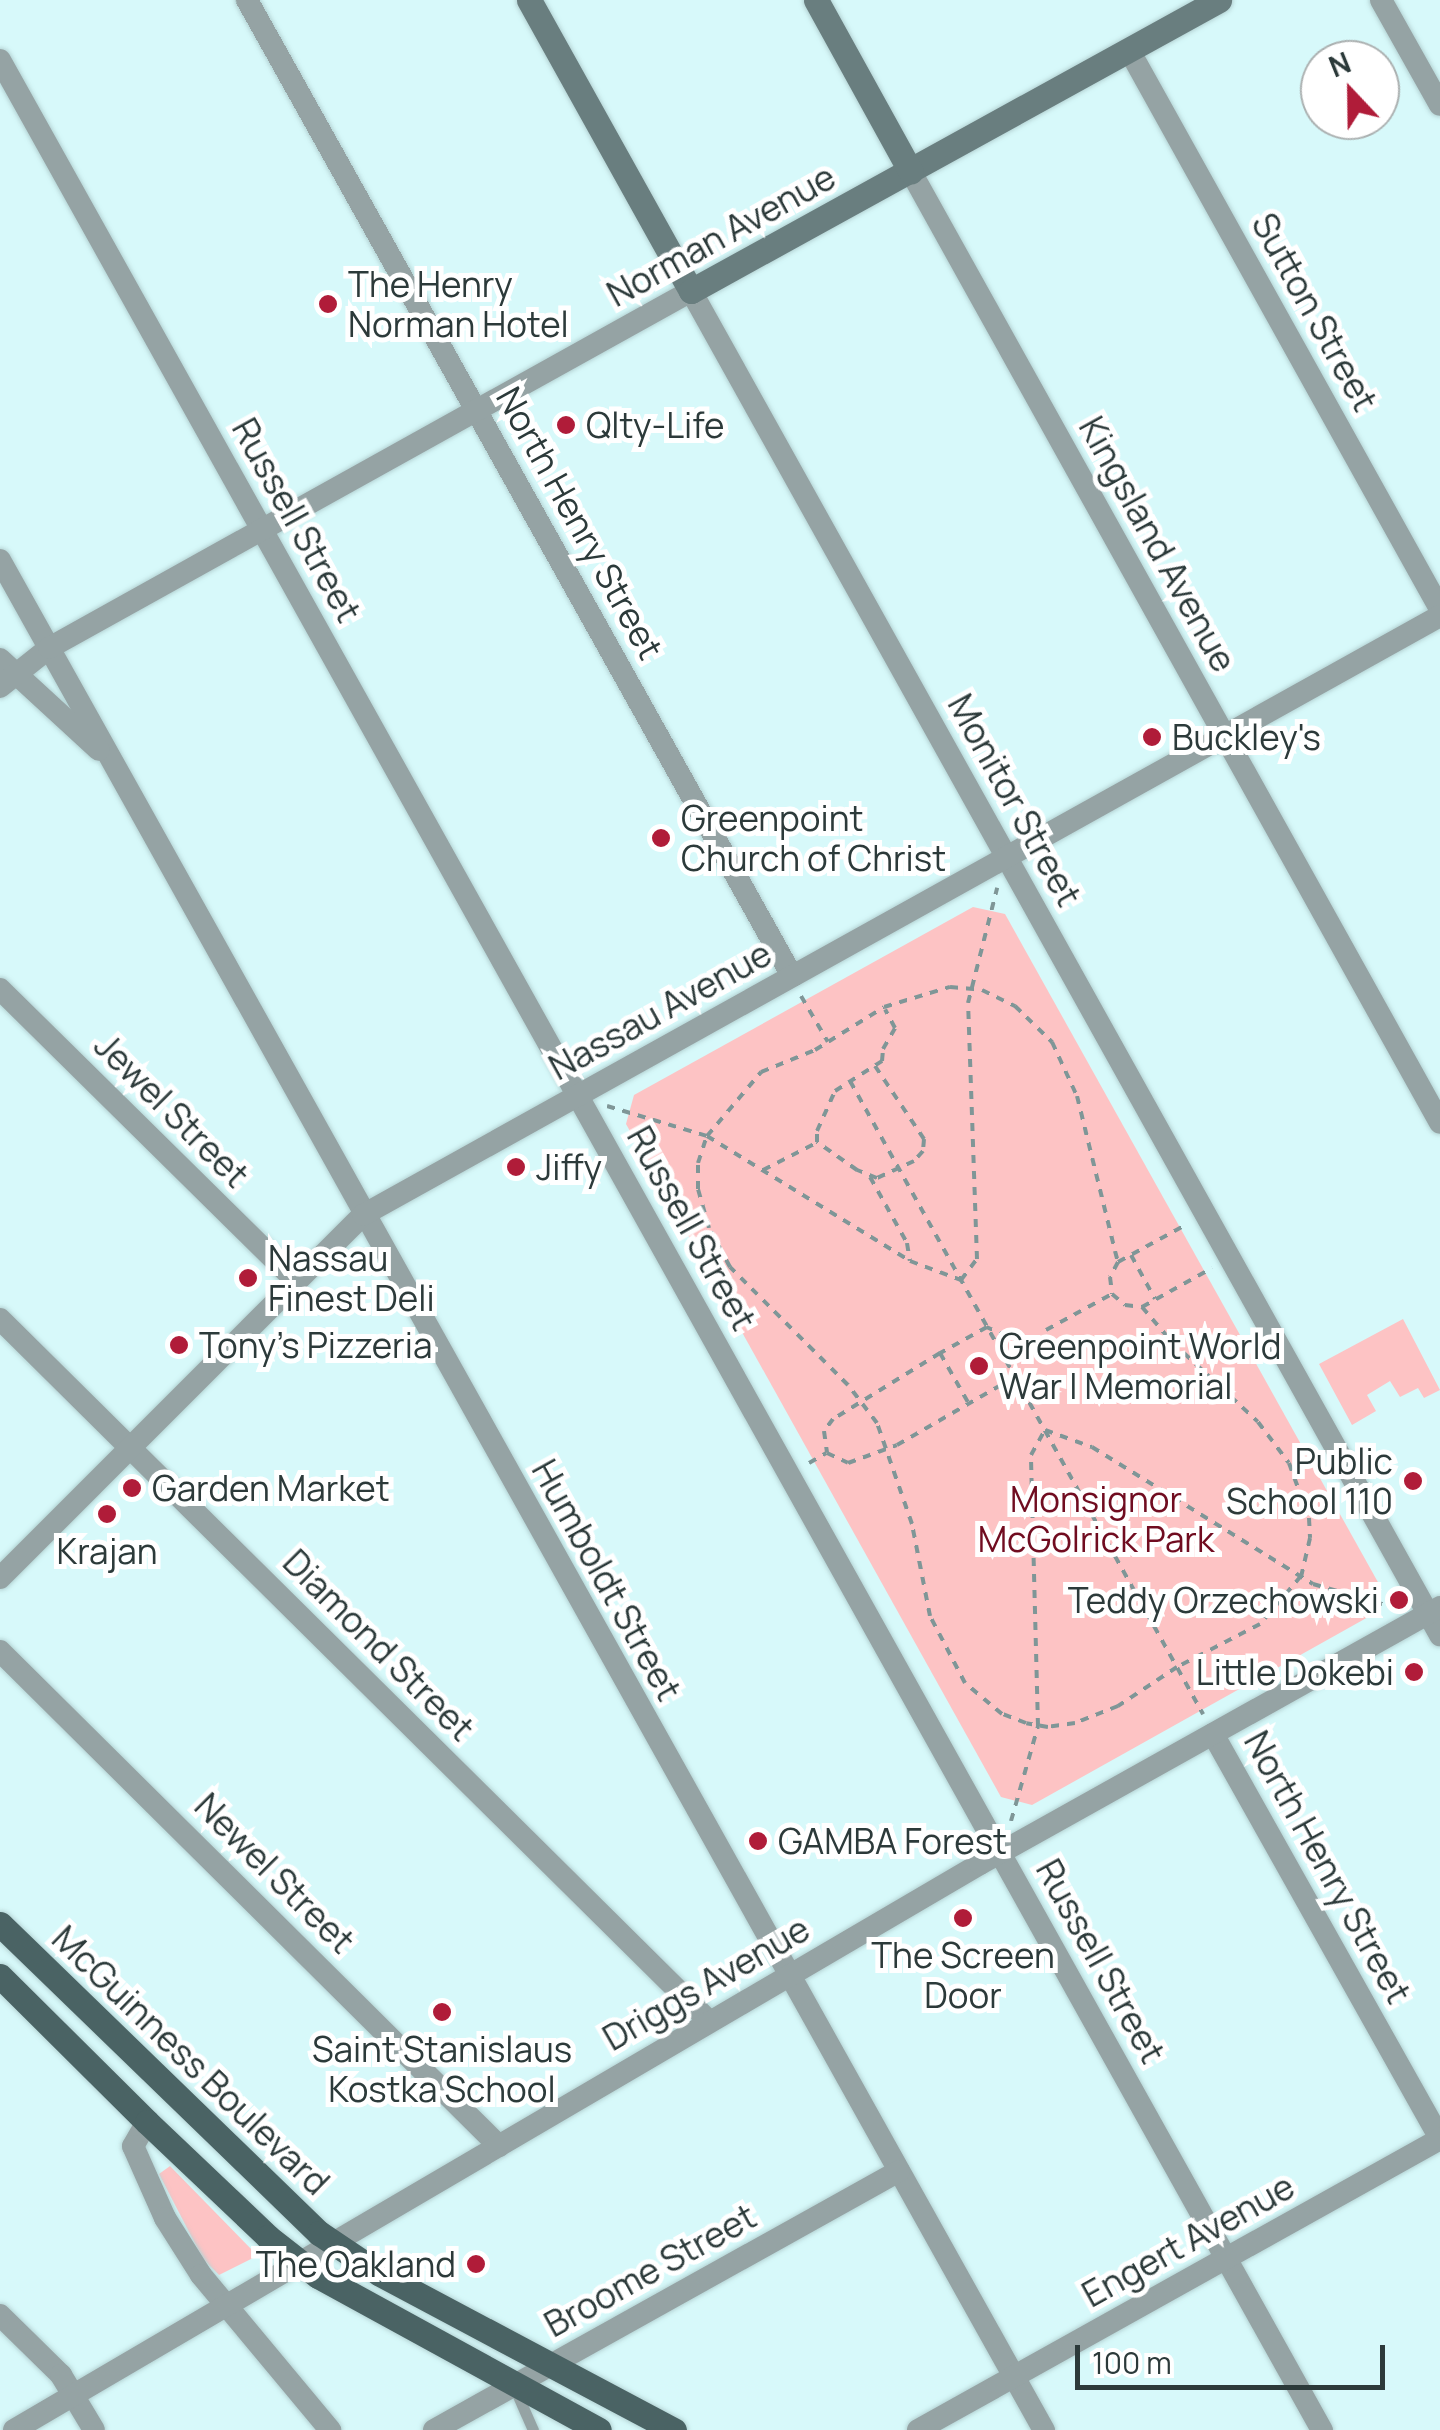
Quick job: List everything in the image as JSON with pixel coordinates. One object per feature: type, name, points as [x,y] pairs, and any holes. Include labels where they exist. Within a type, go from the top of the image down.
[{"type":"main road","name":"Monitor Street","points":[[529,0],[691,291]]},
{"type":"main road","name":"Kingsland Avenue","points":[[816,0],[911,172]]},
{"type":"main road","name":"Norman Avenue","points":[[691,291],[1219,0]]},
{"type":"main road","name":"McGuinness Boulevard","points":[[0,1924],[224,2143],[336,2244],[380,2274],[674,2430]]},
{"type":"main road","name":"McGuinness Boulevard","points":[[0,1976],[147,2122],[302,2263],[398,2323],[599,2430]]},
{"type":"street","name":"North Henry Street","points":[[248,0],[796,986]]},
{"type":"street","points":[[1381,0],[1440,105]]},
{"type":"street","name":"Sutton Street","points":[[1129,50],[1440,608]]},
{"type":"street","name":"Russell Street","points":[[0,60],[1322,2430]]},
{"type":"street","name":"Kingsland Avenue","points":[[911,172],[1440,1123]]},
{"type":"street","name":"Norman Avenue","points":[[5,673],[691,291]]},
{"type":"street","name":"Monitor Street","points":[[691,291],[1434,1611],[1440,1635]]},
{"type":"street","name":"Humboldt Street","points":[[0,560],[1044,2430]]},
{"type":"street","name":"Nassau Avenue","points":[[0,1578],[363,1214],[578,1096],[796,986],[1007,858],[1440,616]]},
{"type":"street","name":"Humboldt Street","points":[[5,673],[113,762]]},
{"type":"street","name":"Jewel Street","points":[[0,989],[296,1281]]},
{"type":"street","name":"Diamond Street","points":[[0,1319],[709,2021]]},
{"type":"street","name":"Driggs Avenue","points":[[14,2430],[1000,1853],[1209,1726],[1434,1611]]},
{"type":"street","name":"Newel Street","points":[[0,1651],[499,2146]]},
{"type":"street","name":"North Henry Street","points":[[1209,1726],[1440,2139]]},
{"type":"street","points":[[147,2122],[134,2146],[165,2218],[201,2275],[330,2430]]},
{"type":"street","name":"Engert Avenue","points":[[918,2430],[945,2421],[1014,2377],[1440,2139]]},
{"type":"street","name":"Broome Street","points":[[434,2430],[899,2170]]},
{"type":"street","points":[[0,2315],[75,2395],[94,2430]]},
{"type":"lane","points":[[514,2385],[533,2430]]},
{"type":"path","points":[[961,1280],[978,1259],[970,989],[997,888]]},
{"type":"path","points":[[796,986],[828,1042]]},
{"type":"path","points":[[1118,1262],[1105,1222],[1083,1119],[1064,1061],[1052,1042],[1015,1006],[970,989],[932,990],[884,1007],[828,1042],[761,1072],[706,1136],[698,1164],[698,1188],[719,1249],[763,1302],[862,1400],[887,1449],[912,1524],[924,1596],[950,1662],[988,1704],[1002,1714],[1038,1726],[1097,1716],[1141,1693],[1176,1667],[1260,1624],[1301,1576],[1310,1538],[1309,1518],[1289,1464],[1244,1406],[1172,1342],[1142,1307]]},
{"type":"path","points":[[762,1170],[817,1142],[826,1104],[850,1080],[882,1062],[883,1049],[895,1028],[884,1007]]},
{"type":"path","points":[[870,1176],[901,1169],[923,1151],[924,1139],[875,1066]]},
{"type":"path","points":[[850,1080],[1209,1726]]},
{"type":"path","points":[[608,1106],[706,1136],[910,1262],[961,1280]]},
{"type":"path","points":[[817,1142],[870,1176],[907,1243],[910,1262]]},
{"type":"path","points":[[1187,1224],[1118,1262],[1110,1277],[1112,1294],[1125,1305],[1142,1307],[1212,1268]]},
{"type":"path","points":[[1131,1255],[1155,1300]]},
{"type":"path","points":[[1046,1330],[1112,1294]]},
{"type":"path","points":[[988,1327],[1020,1344]]},
{"type":"path","points":[[988,1327],[862,1400],[828,1425],[823,1439],[828,1452],[848,1464],[887,1449],[969,1404],[1015,1376],[1020,1344]]},
{"type":"path","points":[[1020,1344],[1030,1338]]},
{"type":"path","points":[[940,1354],[969,1404]]},
{"type":"path","points":[[1045,1430],[1092,1447],[1312,1584],[1399,1609]]},
{"type":"path","points":[[1010,1826],[1038,1726],[1031,1454],[1045,1430]]},
{"type":"path","points":[[809,1463],[828,1452]]},
{"type":"green space","name":"Monsignor McGolrick Park","points":[[973,907],[1005,914],[1379,1584],[1370,1616],[1032,1805],[1001,1797],[626,1124],[634,1095]]},
{"type":"green space","points":[[1403,1319],[1440,1390],[1424,1398],[1418,1388],[1400,1397],[1390,1381],[1367,1395],[1376,1411],[1352,1425],[1319,1364]]},
{"type":"green space","points":[[170,2166],[257,2256],[219,2275],[203,2259],[159,2174]]},
{"type":"place","name":"The Henry Norman Hotel","points":[[328,304]]},
{"type":"place","name":"Qlty-Life","points":[[566,425]]},
{"type":"place","name":"Buckley's","points":[[1152,737]]},
{"type":"place","name":"Greenpoint Church of Christ","points":[[661,838]]},
{"type":"place","name":"Jiffy","points":[[516,1167]]},
{"type":"place","name":"Nassau Finest Deli","points":[[248,1278]]},
{"type":"place","name":"Tony's Pizzeria","points":[[179,1345]]},
{"type":"place","name":"Greenpoint World War I Memorial","points":[[979,1366]]},
{"type":"place","name":"Public School 110","points":[[1413,1481]]},
{"type":"place","name":"Garden Market","points":[[132,1488]]},
{"type":"place","name":"Krajan","points":[[107,1514]]},
{"type":"place","name":"Teddy Orzechowski","points":[[1399,1600]]},
{"type":"place","name":"Little Dokebi","points":[[1414,1672]]},
{"type":"place","name":"GAMBA Forest","points":[[758,1841]]},
{"type":"place","name":"The Screen Door","points":[[963,1918]]},
{"type":"place","name":"Saint Stanislaus Kostka School","points":[[442,2012]]},
{"type":"place","name":"The Oakland","points":[[476,2264]]}]
